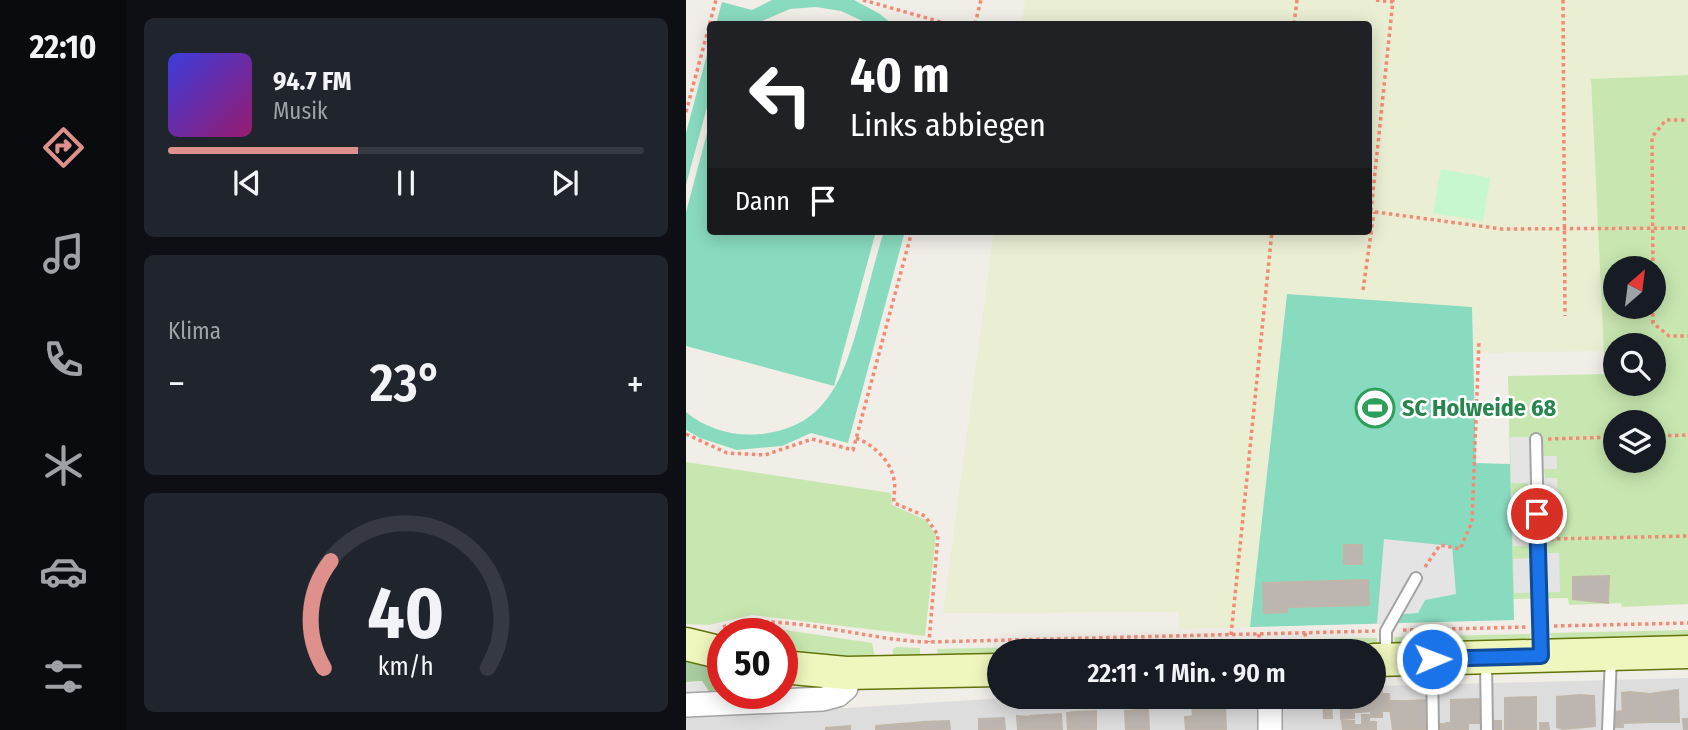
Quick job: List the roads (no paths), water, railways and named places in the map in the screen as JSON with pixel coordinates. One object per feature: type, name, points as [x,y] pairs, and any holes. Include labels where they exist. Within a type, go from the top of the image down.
[{"type":"main road","points":[[1386,651],[1432,659],[1486,658],[1540,642],[1611,654],[1688,652]]},
{"type":"main road","points":[[798,668],[846,673],[987,670]]},
{"type":"street","points":[[798,696],[838,695],[846,688],[846,673]]},
{"type":"street","points":[[686,705],[707,702]]},
{"type":"street","points":[[1270,709],[1270,730]]},
{"type":"lane","points":[[1536,439],[1540,642]]},
{"type":"lane","points":[[1385,639],[1392,615],[1416,578]]},
{"type":"lane","points":[[1608,730],[1611,654]]},
{"type":"lane","points":[[1486,658],[1487,730]]},
{"type":"lane","points":[[1432,659],[1433,730]]},
{"type":"place","name":"SC Holweide 68","points":[[1375,408]]}]
